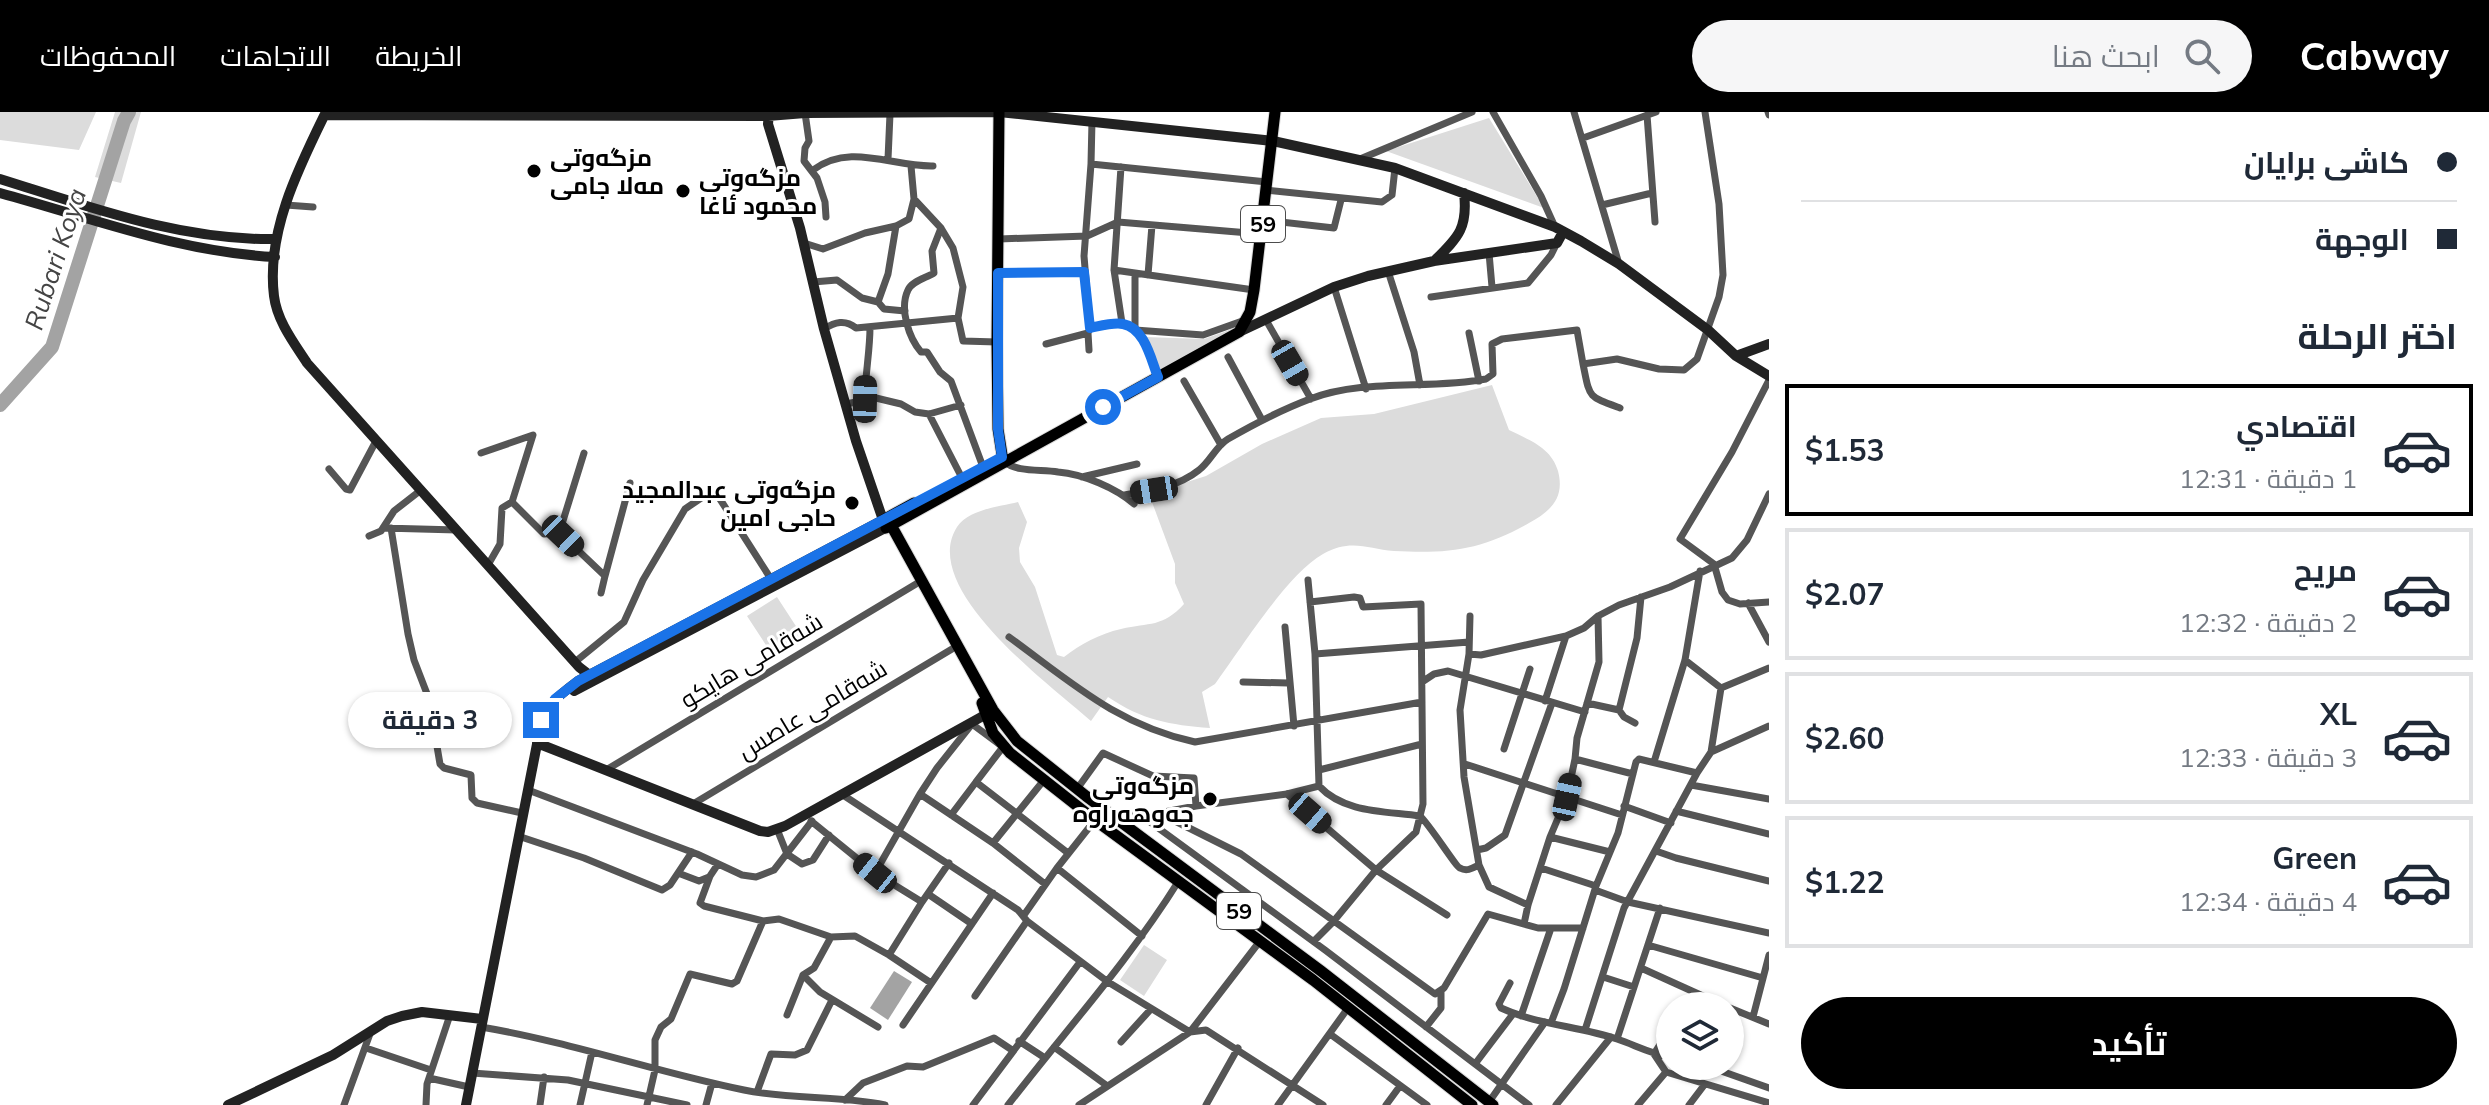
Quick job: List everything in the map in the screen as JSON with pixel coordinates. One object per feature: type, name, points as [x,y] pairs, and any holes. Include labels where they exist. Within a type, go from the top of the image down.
[{"type":"main road","points":[[999,112],[997,342],[998,429],[1002,459]]},
{"type":"main road","name":"59","points":[[887,525],[1002,459],[1239,332],[1247,319],[1254,290],[1275,112]]},
{"type":"main road","name":"59","points":[[887,525],[962,478],[1002,459]]},
{"type":"main road","name":"59","points":[[887,525],[952,649],[991,712],[1012,736],[1326,983],[1491,1103]]},
{"type":"main road","name":"59","points":[[887,525],[991,712],[993,733],[1003,747],[1178,882],[1260,941],[1326,983],[1348,1008],[1472,1105]]},
{"type":"main road","points":[[1003,747],[1012,736]]},
{"type":"street","points":[[326,114],[350,112]]},
{"type":"street","points":[[796,112],[805,113]]},
{"type":"street","points":[[326,114],[999,112],[1273,141],[1395,168],[1559,229],[1619,264],[1708,330],[1736,356],[1769,378],[1732,452],[1680,537],[1681,542],[1714,564],[1724,597],[1740,604],[1769,602]]},
{"type":"street","points":[[1359,159],[1472,112]]},
{"type":"street","points":[[1431,297],[1528,283],[1557,243],[1559,229],[1493,112]]},
{"type":"street","points":[[1574,112],[1619,264]]},
{"type":"street","points":[[1583,138],[1656,112]]},
{"type":"street","points":[[1583,364],[1617,359],[1659,369],[1684,370],[1697,359],[1719,297],[1723,275],[1719,204],[1705,112]]},
{"type":"street","points":[[766,113],[846,404],[887,525]]},
{"type":"street","points":[[805,113],[809,141],[804,161],[813,170],[825,202],[826,217]]},
{"type":"street","points":[[326,114],[313,136],[276,239],[274,296],[281,318],[307,363],[584,674]]},
{"type":"street","points":[[888,159],[890,114]]},
{"type":"street","points":[[1647,115],[1655,222]]},
{"type":"street","points":[[1089,350],[1084,272],[1092,121]]},
{"type":"street","points":[[813,170],[828,161],[858,157],[888,159],[911,166],[933,166]]},
{"type":"street","points":[[1091,164],[1374,203],[1388,200],[1392,195],[1395,168]]},
{"type":"street","points":[[804,243],[823,249],[909,219],[914,199],[911,166]]},
{"type":"street","points":[[1121,167],[1114,270],[1122,323]]},
{"type":"street","points":[[0,179],[173,230],[214,237],[276,239]]},
{"type":"street","points":[[0,193],[131,232],[205,250],[275,257]]},
{"type":"street","points":[[1434,261],[1463,228],[1466,215],[1464,193]]},
{"type":"street","points":[[1602,205],[1652,193]]},
{"type":"street","points":[[914,199],[941,228],[953,248],[963,287],[958,318],[963,341],[997,342]]},
{"type":"street","points":[[1264,220],[1331,229],[1336,225],[1341,200]]},
{"type":"street","points":[[286,205],[313,207]]},
{"type":"street","points":[[999,239],[1087,236],[1118,222],[1262,234]]},
{"type":"street","points":[[1148,275],[1152,225]]},
{"type":"street","points":[[878,302],[888,274],[896,226]]},
{"type":"street","points":[[941,228],[932,251],[934,273],[915,282],[908,290],[907,324],[915,345],[921,352],[927,352],[940,372],[951,381],[983,467]]},
{"type":"street","points":[[1239,332],[1334,287],[1388,271],[1557,243]]},
{"type":"street","points":[[1489,253],[1492,287]]},
{"type":"street","points":[[1114,270],[1254,290]]},
{"type":"street","points":[[1388,271],[1410,338],[1420,385]]},
{"type":"street","points":[[998,273],[1084,272]]},
{"type":"street","points":[[1135,273],[1135,330],[1144,342],[1158,377]]},
{"type":"street","points":[[813,282],[837,280],[862,298],[878,302],[884,309],[905,311]]},
{"type":"street","points":[[1334,287],[1366,389]]},
{"type":"street","points":[[824,329],[835,322],[851,324],[856,328],[958,318]]},
{"type":"street","points":[[1046,344],[1122,323],[1135,330],[1203,335],[1247,319]]},
{"type":"street","points":[[1266,320],[1311,399]]},
{"type":"street","points":[[865,399],[870,327]]},
{"type":"street","points":[[1124,495],[1164,488],[1188,477],[1198,471],[1221,445],[1262,420],[1311,399],[1330,393],[1366,389],[1479,381],[1493,374],[1490,348],[1502,339],[1577,330],[1589,393],[1594,399],[1620,408]]},
{"type":"street","points":[[1469,333],[1479,381]]},
{"type":"street","points":[[1736,356],[1769,344]]},
{"type":"street","points":[[1228,357],[1262,420]]},
{"type":"street","points":[[1184,381],[1221,445]]},
{"type":"street","points":[[846,404],[876,398],[929,414],[961,405]]},
{"type":"street","points":[[929,414],[962,478]]},
{"type":"street","points":[[481,453],[533,435],[512,502],[502,508],[500,544],[488,565]]},
{"type":"street","points":[[329,469],[350,490],[376,441]]},
{"type":"street","points":[[555,533],[562,524],[584,453]]},
{"type":"street","points":[[1002,459],[1012,468],[1062,472],[1080,477],[1124,495],[1134,504]]},
{"type":"street","points":[[1080,477],[1137,464]]},
{"type":"street","points":[[601,593],[630,483]]},
{"type":"street","points":[[421,490],[394,511],[387,528],[414,660],[429,699],[440,764],[444,768],[471,775],[472,798],[477,803],[522,813]]},
{"type":"street","points":[[466,1105],[541,729],[624,622],[643,580],[685,509],[710,492],[718,496],[771,579]]},
{"type":"street","points":[[1469,654],[1481,655],[1566,636],[1584,628],[1598,616],[1732,558],[1747,540],[1769,494]]},
{"type":"street","points":[[512,502],[544,534],[563,536],[605,576]]},
{"type":"street","points":[[584,674],[771,579],[887,525]]},
{"type":"street","points":[[584,674],[887,525]]},
{"type":"street","points":[[369,536],[387,528],[457,530]]},
{"type":"street","points":[[1654,762],[1685,660],[1700,571]]},
{"type":"street","points":[[1308,580],[1315,654],[1319,786],[1329,797],[1343,805],[1420,816],[1462,870],[1479,865]]},
{"type":"street","name":"شه‌قامی هایكو","points":[[606,770],[916,584]]},
{"type":"street","points":[[1310,602],[1354,597],[1360,598],[1363,607],[1421,604],[1422,648],[1423,804],[1416,832],[1376,870],[1314,941]]},
{"type":"street","points":[[1635,723],[1619,710],[1637,638],[1641,597]]},
{"type":"street","points":[[1748,603],[1769,642]]},
{"type":"street","points":[[1470,616],[1469,654],[1460,710],[1464,777],[1479,865],[1489,887],[1528,905]]},
{"type":"street","points":[[1524,924],[1550,837],[1567,797],[1577,738],[1599,662],[1598,616]]},
{"type":"street","points":[[1285,627],[1294,726]]},
{"type":"street","points":[[1477,850],[1486,848],[1505,835],[1524,783],[1566,636]]},
{"type":"street","points":[[1009,637],[1107,708],[1161,735],[1195,742],[1422,702]]},
{"type":"street","points":[[1315,654],[1469,642]]},
{"type":"street","name":"شه‌قامی عاصس","points":[[693,804],[952,649]]},
{"type":"street","points":[[1685,660],[1721,688]]},
{"type":"street","points":[[1721,688],[1769,668]]},
{"type":"street","points":[[1504,749],[1530,669]]},
{"type":"street","points":[[1422,682],[1440,671],[1464,675],[1548,702],[1619,710]]},
{"type":"street","points":[[1243,682],[1288,683]]},
{"type":"street","points":[[1585,1030],[1628,902],[1711,752],[1721,688]]},
{"type":"street","points":[[537,742],[760,831],[808,819],[843,795],[991,712]]},
{"type":"street","points":[[951,815],[1003,747],[972,724]]},
{"type":"street","points":[[875,873],[920,794],[972,724]]},
{"type":"street","points":[[1711,752],[1769,726]]},
{"type":"street","points":[[1319,770],[1422,744]]},
{"type":"street","points":[[1077,789],[1103,753],[1153,776],[1194,778],[1196,806]]},
{"type":"street","points":[[1575,759],[1633,774]]},
{"type":"street","points":[[1491,1103],[1501,1084],[1548,1022],[1618,833],[1639,759],[1697,773]]},
{"type":"street","points":[[1465,764],[1567,797],[1671,823]]},
{"type":"street","points":[[993,843],[1044,780]]},
{"type":"street","points":[[976,782],[1068,853]]},
{"type":"street","points":[[1691,785],[1769,799]]},
{"type":"street","points":[[1142,838],[1151,820],[1159,813],[1287,794],[1319,786]]},
{"type":"street","points":[[528,790],[692,852],[742,875],[756,877],[774,870],[808,819]]},
{"type":"street","points":[[920,794],[993,843],[1045,884]]},
{"type":"street","points":[[1287,794],[1376,870],[1447,915]]},
{"type":"street","points":[[843,795],[993,893],[1108,982],[1190,1032],[1206,1030],[1238,1048],[1323,1105]]},
{"type":"street","points":[[1676,811],[1769,834]]},
{"type":"street","points":[[1106,812],[1151,820],[1529,1105]]},
{"type":"street","points":[[1159,813],[1241,854],[1435,994],[1441,991]]},
{"type":"street","points":[[808,819],[875,873],[922,902]]},
{"type":"street","points":[[975,996],[1045,884],[1095,820]]},
{"type":"street","points":[[777,829],[787,854],[796,861],[808,863],[829,835]]},
{"type":"street","points":[[518,836],[584,858],[662,890],[670,885],[692,852]]},
{"type":"street","points":[[1550,837],[1610,852]]},
{"type":"street","points":[[1656,851],[1769,881]]},
{"type":"street","points":[[889,955],[949,863]]},
{"type":"street","points":[[718,864],[700,903],[704,906],[763,921],[779,919],[831,937],[855,936],[931,983]]},
{"type":"street","points":[[1057,868],[1142,936]]},
{"type":"street","points":[[1541,868],[1628,902],[1769,933]]},
{"type":"street","points":[[678,873],[699,881],[710,876]]},
{"type":"street","points":[[1008,1105],[1108,982],[1178,882]]},
{"type":"street","points":[[903,1025],[993,893]]},
{"type":"street","points":[[928,894],[972,924]]},
{"type":"street","points":[[1556,1105],[1614,1038],[1660,908]]},
{"type":"street","points":[[1426,1027],[1441,1008],[1441,991],[1488,914],[1551,928],[1583,928]]},
{"type":"street","points":[[648,1101],[655,1070],[655,1040],[661,1027],[671,1019],[690,974],[732,984],[737,981],[763,921]]},
{"type":"street","points":[[1475,1064],[1517,1015],[1551,928]]},
{"type":"street","points":[[787,1015],[803,975],[814,968],[831,937]]},
{"type":"street","points":[[1079,1105],[1190,1032],[1260,941]]},
{"type":"street","points":[[1648,945],[1763,978]]},
{"type":"street","points":[[1753,1017],[1769,956]]},
{"type":"street","points":[[973,1105],[1080,962]]},
{"type":"street","points":[[1641,968],[1693,992]]},
{"type":"street","points":[[803,975],[812,986],[832,1000],[878,1027]]},
{"type":"street","points":[[1603,977],[1634,987]]},
{"type":"street","points":[[1510,983],[1500,1007],[1517,1015],[1614,1038],[1656,1057]]},
{"type":"street","points":[[757,1092],[771,1054],[795,1055],[807,1050],[832,1000]]},
{"type":"street","points":[[1278,1105],[1348,1008]]},
{"type":"street","points":[[1121,1042],[1151,1009]]},
{"type":"street","points":[[228,1105],[333,1055],[402,1016],[422,1012],[450,1015],[655,1070],[795,1101],[845,1100],[885,1105]]},
{"type":"street","points":[[1744,1013],[1769,1024]]},
{"type":"street","points":[[426,1105],[430,1074],[450,1015]]},
{"type":"street","points":[[344,1105],[371,1031]]},
{"type":"street","points":[[1330,1034],[1427,1105]]},
{"type":"street","points":[[845,1100],[863,1083],[907,1066],[923,1067],[994,1038],[1012,1050]]},
{"type":"street","points":[[1019,1041],[1045,1058]]},
{"type":"street","points":[[1054,1047],[1106,1085]]},
{"type":"street","points":[[366,1048],[469,1087]]},
{"type":"street","points":[[1206,1105],[1238,1048]]},
{"type":"street","points":[[580,1105],[592,1052]]},
{"type":"street","points":[[472,1073],[585,1083],[648,1101],[687,1105]]},
{"type":"street","points":[[540,1105],[544,1077]]},
{"type":"street","points":[[1744,1079],[1769,1088]]},
{"type":"street","points":[[1638,1105],[1659,1080]]},
{"type":"street","points":[[1692,1080],[1769,1103]]},
{"type":"street","points":[[706,1105],[712,1083]]},
{"type":"street","points":[[1689,1105],[1705,1084]]},
{"type":"street","points":[[1386,1105],[1400,1086]]},
{"type":"shaded area","points":[[0,112],[96,112],[79,150],[0,140]]},
{"type":"shaded area","points":[[115,112],[141,112],[121,183],[95,177]]},
{"type":"shaded area","points":[[1489,118],[1544,208],[1386,151]]},
{"type":"shaded area","points":[[1235,328],[1160,372],[1145,337],[1204,339]]},
{"type":"shaded area","points":[[1492,385],[1509,430],[1545,450],[1555,463],[1560,489],[1550,508],[1512,532],[1480,545],[1448,551],[1414,552],[1351,545],[1323,554],[1309,564],[1280,595],[1215,684],[1202,692],[1210,728],[1157,720],[1108,697],[1091,721],[1020,660],[994,633],[971,606],[956,578],[950,551],[957,527],[977,512],[1018,502],[1027,522],[1019,548],[1020,562],[1035,587],[1057,655],[1064,657],[1105,634],[1162,621],[1184,604],[1175,583],[1175,564],[1149,494],[1206,476],[1262,444],[1321,418],[1374,414]]},
{"type":"shaded area","points":[[777,597],[805,640],[775,659],[747,616]]},
{"type":"shaded area","points":[[1144,945],[1167,960],[1144,996],[1120,980]]},
{"type":"shaded area","points":[[894,971],[912,982],[888,1020],[870,1008]]},
{"type":"waterway","name":"Rubari Koya","points":[[0,405],[52,347],[129,112]]},
{"type":"place","name":"مزگه‌وتی مه‌لا جامی","points":[[534,171]]},
{"type":"place","name":"مزگه‌وتی محمود ئاغا","points":[[683,191]]},
{"type":"place","name":"مزگه‌وتی عبدالمجید حاجی امین","points":[[852,503]]},
{"type":"place","name":"مزگه‌وتی جه‌وهه‌راوه","points":[[1210,799]]},
{"type":"route","points":[[541,720],[555,699],[578,681],[1002,457],[998,429],[998,273],[1084,272],[1090,328],[1122,323],[1135,330],[1144,342],[1158,377],[1103,407]]}]
